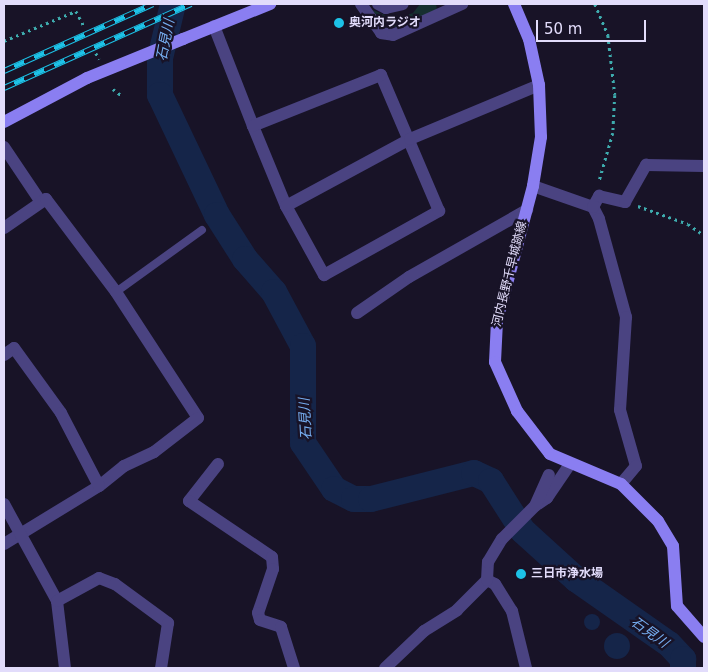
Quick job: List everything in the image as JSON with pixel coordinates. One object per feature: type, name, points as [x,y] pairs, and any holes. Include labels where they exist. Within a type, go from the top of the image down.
[{"type":"main road","points":[[4,122],[87,78],[270,4]]},
{"type":"main road","name":"河内長野千早城跡線","points":[[514,4],[528,39],[539,85],[541,137],[533,186],[497,321],[495,362],[517,410],[532,434],[550,454],[621,484],[658,521],[673,546],[674,598],[685,619],[704,636]]},
{"type":"street","points":[[361,4],[381,33],[393,35],[462,4]]},
{"type":"street","points":[[378,4],[386,8],[403,4]]},
{"type":"street","points":[[214,26],[252,126],[286,206],[324,275],[439,211],[410,139],[381,75],[252,126]]},
{"type":"street","points":[[286,206],[410,139],[539,85]]},
{"type":"street","points":[[4,146],[41,202]]},
{"type":"street","points":[[533,186],[596,201],[625,202],[646,165],[704,166]]},
{"type":"street","points":[[4,228],[46,199],[116,292],[198,418],[154,452],[124,466],[99,486],[4,544]]},
{"type":"street","points":[[596,201],[626,317],[620,410],[636,466],[621,484]]},
{"type":"street","points":[[356,313],[409,277],[527,210]]},
{"type":"street","points":[[4,355],[14,348],[60,413],[99,486]]},
{"type":"street","points":[[218,464],[189,501],[272,557],[273,569],[258,613],[260,620],[281,627],[294,668]]},
{"type":"street","points":[[385,668],[424,630],[457,610],[487,580],[488,562],[502,539],[534,507],[547,498],[570,464]]},
{"type":"street","points":[[534,507],[549,475]]},
{"type":"street","points":[[4,504],[57,601],[65,668]]},
{"type":"street","points":[[57,601],[99,578],[115,584],[168,623],[161,668]]},
{"type":"street","points":[[487,580],[495,584],[512,611],[526,668]]},
{"type":"lane","points":[[116,292],[202,230]]},
{"type":"path","points":[[595,4],[608,35],[615,95],[612,133],[597,190],[596,201]]},
{"type":"path","points":[[4,42],[76,11],[84,26]]},
{"type":"path","points":[[96,53],[99,61]]},
{"type":"path","points":[[113,89],[121,95]]},
{"type":"path","points":[[625,202],[688,224],[704,235]]},
{"type":"green space","points":[[420,4],[436,4],[437,10],[398,28],[380,22],[373,10],[394,19],[413,13]]},
{"type":"water","points":[[592,614],[598,616],[600,622],[598,628],[592,630],[586,628],[584,622],[586,616]]},
{"type":"water","points":[[617,633],[626,637],[630,646],[626,655],[617,659],[608,655],[604,646],[608,637]]},
{"type":"waterway","name":"石見川","points":[[173,4],[160,58],[160,95],[217,215],[245,259],[274,292],[303,346],[303,443],[334,489],[354,499],[371,499],[474,473],[491,481],[523,531],[576,579],[669,644],[683,659],[683,668]]},
{"type":"railway","points":[[4,71],[153,4]]},
{"type":"railway","points":[[4,88],[191,4]]},
{"type":"place","name":"奥河内ラジオ","points":[[339,23]]},
{"type":"place","name":"三日市浄水場","points":[[521,574]]}]
